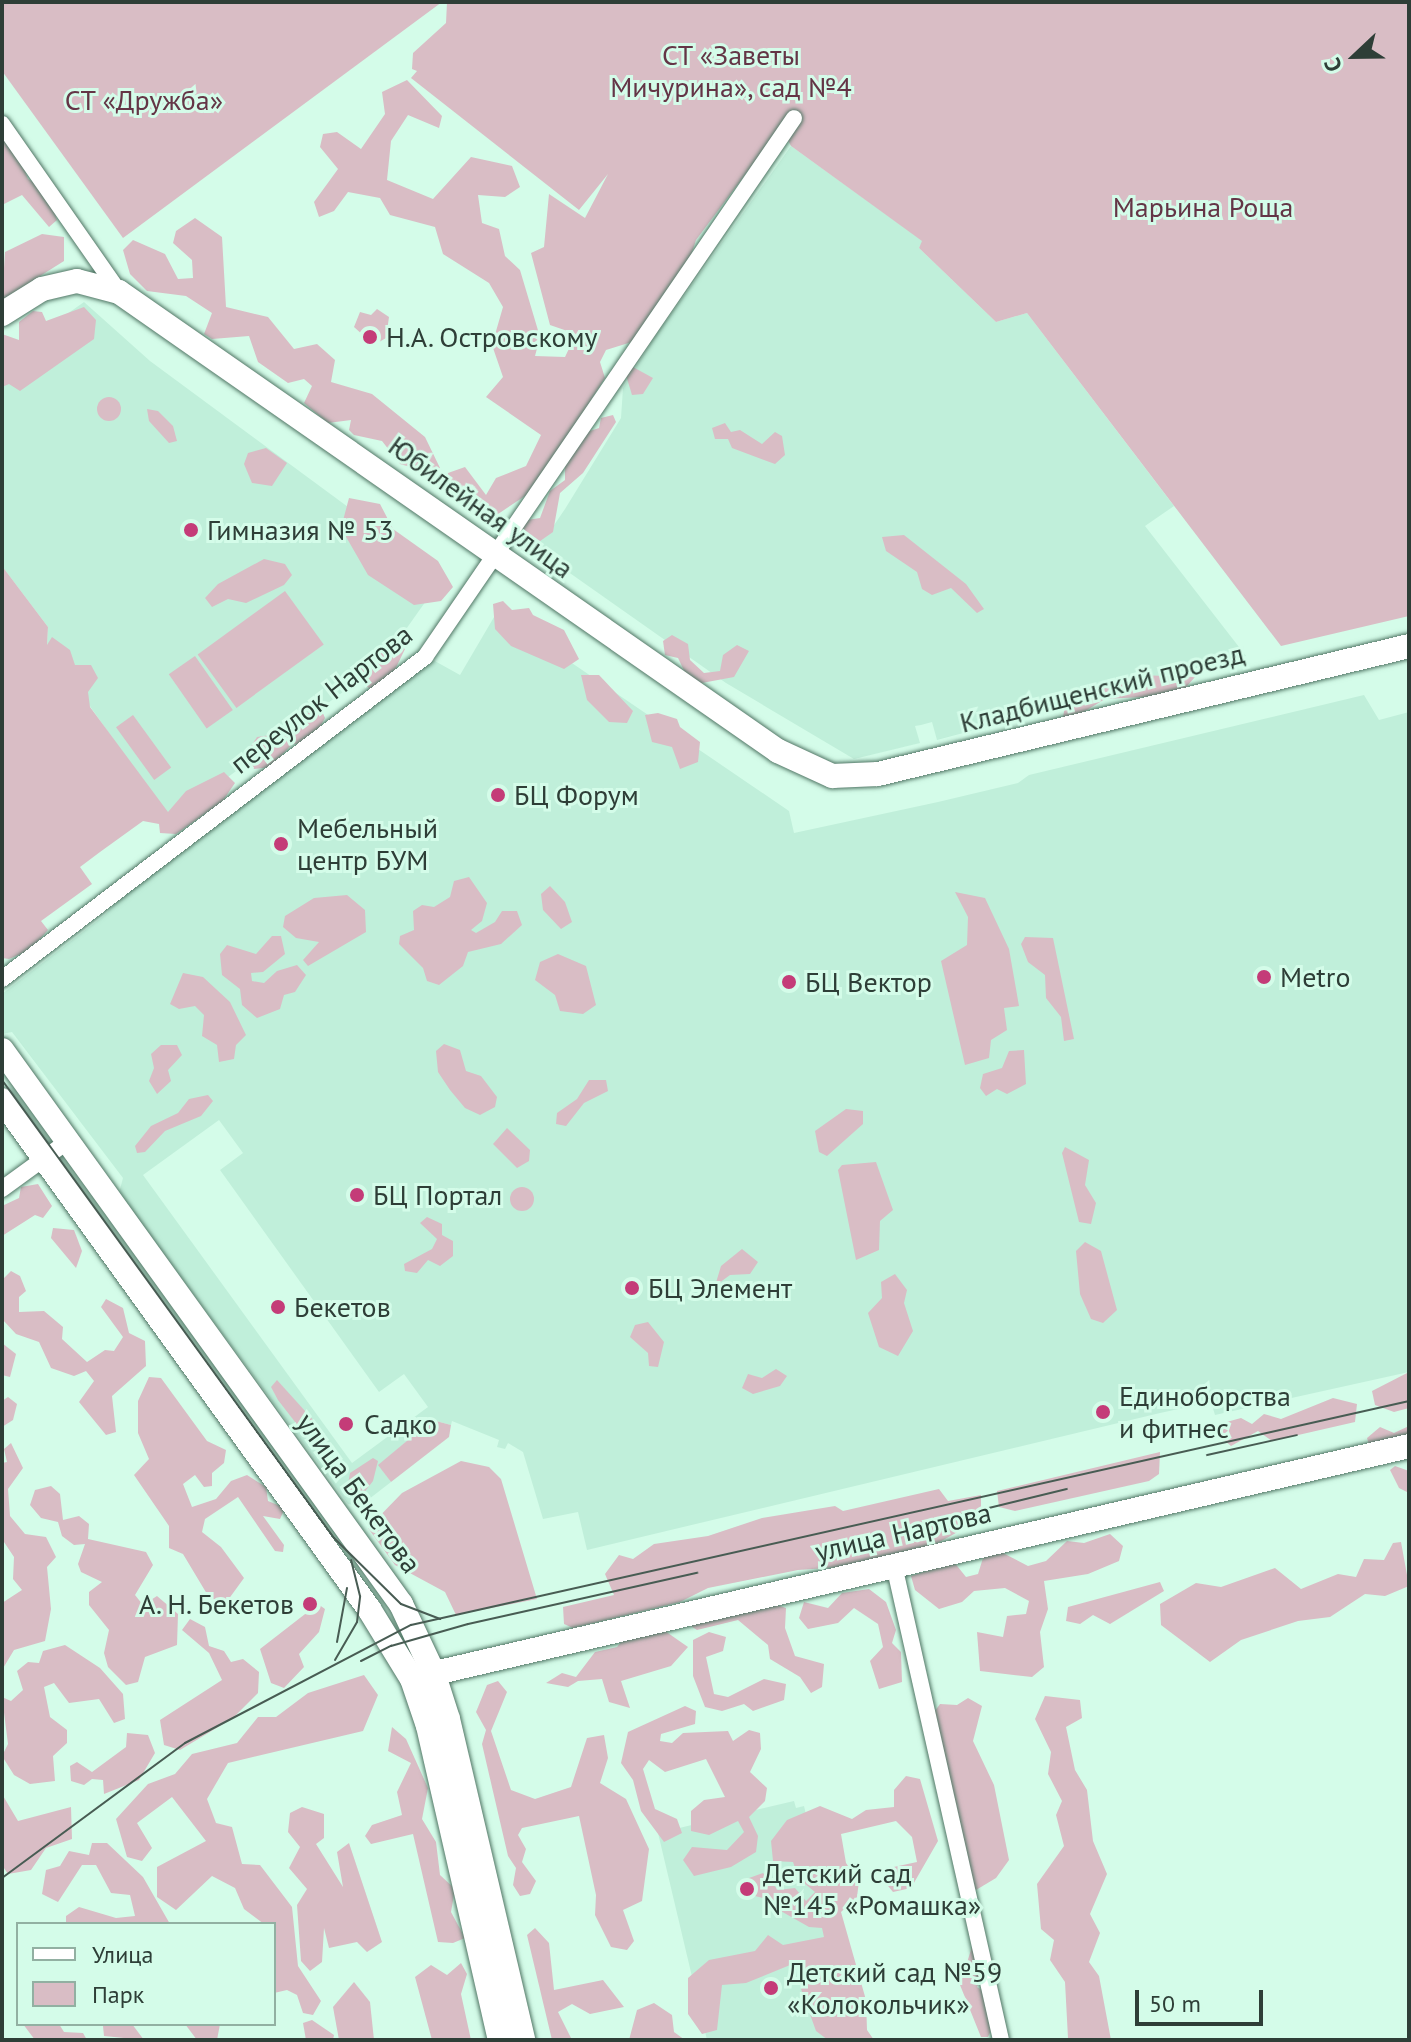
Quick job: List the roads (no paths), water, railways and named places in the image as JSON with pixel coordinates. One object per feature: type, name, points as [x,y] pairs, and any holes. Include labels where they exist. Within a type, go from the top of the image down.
[{"type":"street","name":"переулок Нартова","points":[[2,979],[425,657],[794,118]]},
{"type":"street","name":"Юбилейная улица","points":[[2,124],[119,292],[494,555],[809,768]]},
{"type":"street","name":"Юбилейная улица","points":[[2,314],[42,289],[77,281],[119,292]]},
{"type":"street","name":"Кладбищенский проезд","points":[[809,768],[832,776],[878,774],[1409,646]]},
{"type":"street","name":"улица Бекетова","points":[[2,1050],[390,1588],[423,1676],[523,2040]]},
{"type":"street","name":"улица Бекетова","points":[[2,1100],[369,1609],[423,1676],[428,1726],[500,2040]]},
{"type":"street","points":[[2,1189],[68,1141]]},
{"type":"street","name":"улица Нартова","points":[[423,1676],[1409,1446]]},
{"type":"street","points":[[894,1565],[1001,2040]]},
{"type":"tram line","points":[[2,1080],[334,1538],[401,1604],[440,1619]]},
{"type":"tram line","points":[[2,1878],[185,1743],[411,1625],[1409,1401]]},
{"type":"tram line","points":[[1207,1455],[1297,1435]]},
{"type":"tram line","points":[[923,1524],[1067,1489]]},
{"type":"tram line","points":[[335,1660],[357,1622],[360,1596],[351,1560]]},
{"type":"tram line","points":[[361,1661],[391,1646],[468,1624],[697,1573]]},
{"type":"tram line","points":[[337,1642],[347,1588]]},
{"type":"place","name":"Н.А. Островскому","points":[[370,337]]},
{"type":"place","name":"Гимназия № 53","points":[[191,530]]},
{"type":"place","name":"БЦ Форум","points":[[498,795]]},
{"type":"place","name":"Мебельный центр БУМ","points":[[281,844]]},
{"type":"place","name":"Metro","points":[[1264,977]]},
{"type":"place","name":"БЦ Вектор","points":[[789,982]]},
{"type":"place","name":"БЦ Портал","points":[[357,1195]]},
{"type":"place","name":"БЦ Элемент","points":[[632,1288]]},
{"type":"place","name":"Бекетов","points":[[278,1307]]},
{"type":"place","name":"Единоборства и фитнес","points":[[1103,1412]]},
{"type":"place","name":"Садко","points":[[346,1424]]},
{"type":"place","name":"А. Н. Бекетов","points":[[310,1604]]},
{"type":"place","name":"Детский сад №145 «Ромашка»","points":[[747,1889]]},
{"type":"place","name":"Детский сад №59 «Колокольчик»","points":[[771,1988]]},
{"type":"park label","name":"СТ «Заветы Мичурина», сад №4","points":[[731,71]]},
{"type":"park label","name":"СТ «Дружба»","points":[[144,100]]},
{"type":"park label","name":"Марьина Роща","points":[[1203,207]]}]
